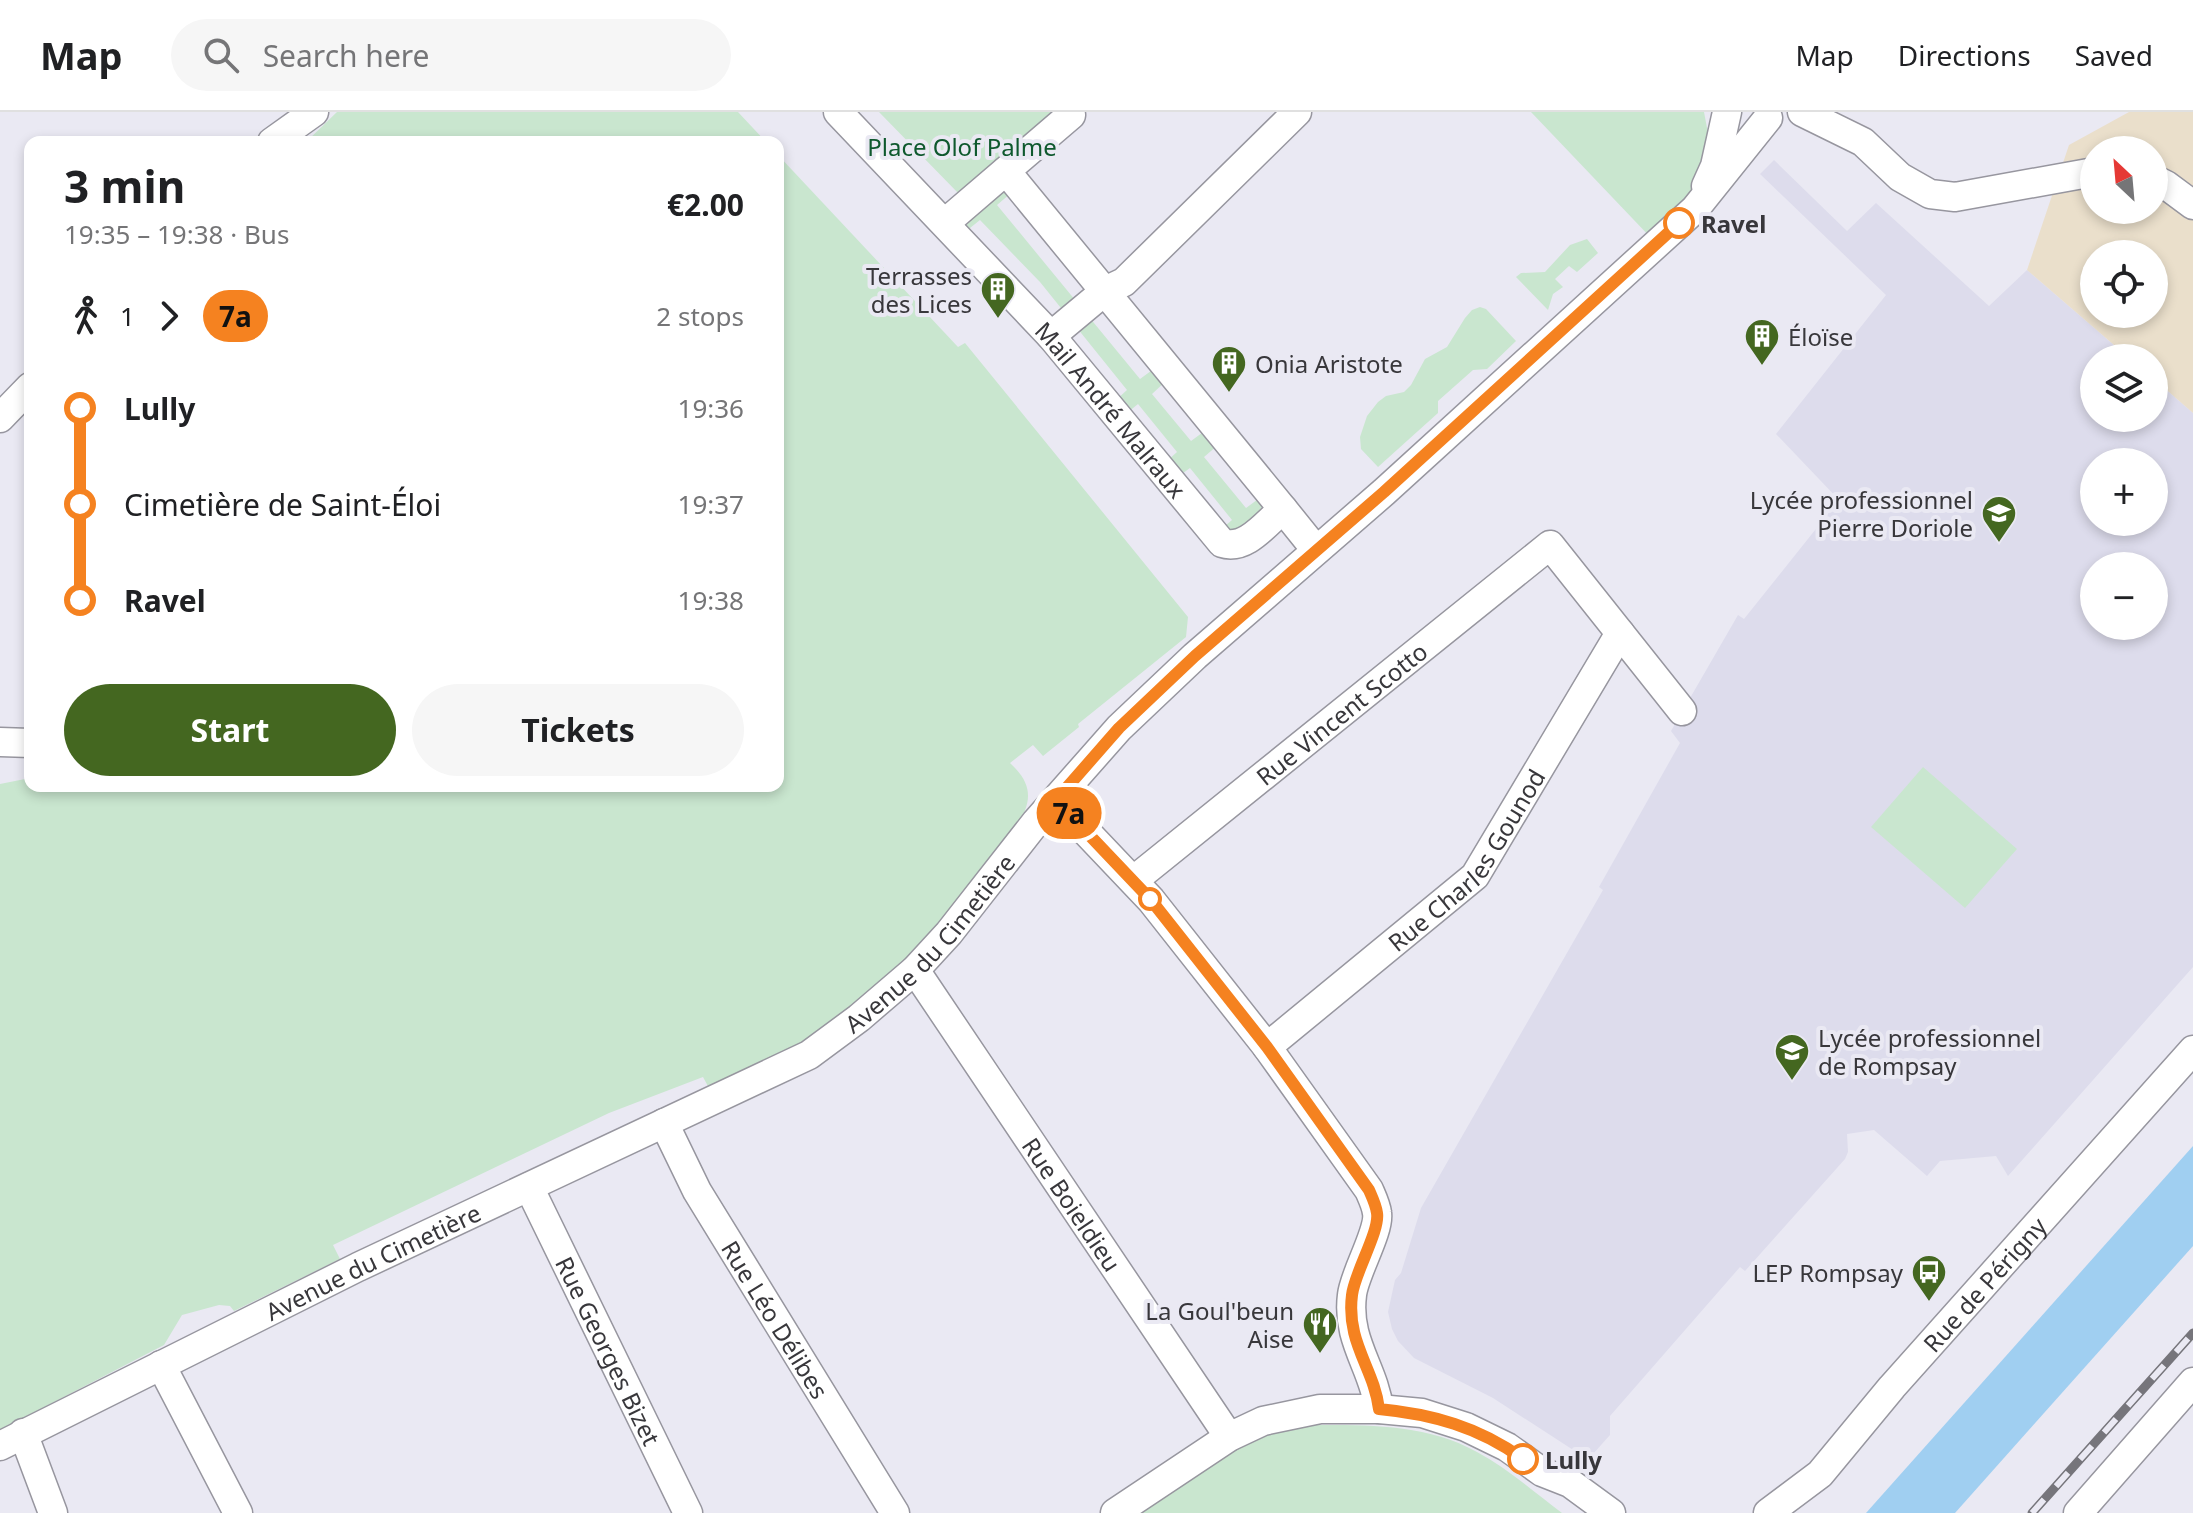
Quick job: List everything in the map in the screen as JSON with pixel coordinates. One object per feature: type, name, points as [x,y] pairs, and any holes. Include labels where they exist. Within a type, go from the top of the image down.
[{"type":"street","points":[[280,136],[314,112]]},
{"type":"street","points":[[838,112],[945,223],[1071,113]]},
{"type":"street","points":[[1051,336],[1105,291],[1124,282],[1297,112]]},
{"type":"street","name":"Avenue du Cimetière","points":[[1695,209],[1715,166],[1727,112]]},
{"type":"street","points":[[1756,115],[1785,117],[1801,112],[1863,142]]},
{"type":"street","points":[[1843,112],[1863,142],[1900,177],[1930,194],[1955,197],[2080,175]]},
{"type":"street","name":"Avenue du Cimetière","points":[[12,1440],[358,1267],[809,1055],[859,1018],[915,970],[949,933],[1056,800],[1119,728],[1195,656],[1384,492],[1695,209],[1756,115]]},
{"type":"street","points":[[1006,171],[1316,550]]},
{"type":"street","points":[[2168,186],[2193,205]]},
{"type":"street","name":"Mail André Malraux","points":[[945,223],[1051,336],[1222,543],[1232,546],[1242,543],[1283,509]]},
{"type":"street","points":[[0,418],[24,393]]},
{"type":"street","name":"Rue Vincent Scotto","points":[[1134,880],[1550,545],[1620,633]]},
{"type":"street","points":[[1620,633],[1682,711]]},
{"type":"street","name":"Rue Charles Gounod","points":[[1267,1047],[1475,876],[1620,633]]},
{"type":"street","points":[[0,742],[24,743]]},
{"type":"street","points":[[1056,800],[1134,880],[1267,1047],[1369,1190],[1378,1216],[1352,1294],[1351,1322],[1358,1353],[1379,1409]]},
{"type":"street","name":"Rue Boieldieu","points":[[915,970],[1229,1437]]},
{"type":"street","name":"Rue de Périgny","points":[[1768,1513],[1820,1474],[1892,1387],[2193,1050]]},
{"type":"street","name":"Rue Léo Délibes","points":[[664,1123],[697,1191],[895,1513]]},
{"type":"street","name":"Rue Georges Bizet","points":[[529,1187],[688,1513]]},
{"type":"street","points":[[161,1365],[238,1513]]},
{"type":"street","points":[[2078,1513],[2193,1382]]},
{"type":"street","points":[[1115,1513],[1229,1437],[1263,1421],[1320,1409],[1422,1413],[1466,1427],[1507,1447],[1542,1472],[1570,1483],[1611,1513]]},
{"type":"street","points":[[12,1440],[53,1513]]},
{"type":"street","points":[[1542,1472],[1558,1493],[1580,1513]]},
{"type":"shaded area","points":[[2129,112],[2193,112],[2193,413],[2168,391],[2168,344],[2113,344],[2094,328],[2168,328],[2168,240],[2080,240],[2080,316],[2027,270],[2069,145],[2080,139],[2080,224],[2168,224],[2168,136],[2085,136]]},
{"type":"shaded area","name":"Lycée professionnel de Rompsay","points":[[1774,160],[1847,231],[1876,203],[1989,306],[2027,270],[2080,316],[2080,328],[2094,328],[2113,344],[2080,344],[2080,432],[2168,432],[2168,391],[2193,413],[2193,967],[2008,1176],[1996,1156],[1940,1161],[1927,1176],[1874,1130],[1847,1134],[1848,1152],[1845,1159],[1745,1271],[1740,1267],[1610,1416],[1610,1435],[1593,1454],[1584,1457],[1493,1398],[1414,1358],[1398,1341],[1392,1329],[1388,1312],[1395,1280],[1401,1273],[1421,1208],[1603,890],[1599,887],[1680,743],[1671,731],[1738,615],[1744,619],[1839,500],[1776,434],[1886,295],[1760,174]]},
{"type":"green space","points":[[337,112],[738,112],[760,136],[312,136]]},
{"type":"green space","name":"Place Olof Palme","points":[[879,112],[1052,112],[1053,114],[959,194]]},
{"type":"green space","points":[[1531,112],[1704,112],[1711,149],[1692,205],[1653,240]]},
{"type":"green space","points":[[784,161],[958,347],[965,343],[1188,617],[1186,637],[1078,724],[1079,727],[1043,756],[1033,745],[1010,763],[1023,779],[1028,794],[1025,810],[1016,828],[905,959],[855,1005],[814,1036],[709,1088],[703,1077],[609,1113],[333,1245],[340,1259],[234,1311],[230,1306],[219,1305],[182,1315],[164,1345],[0,1430],[0,784],[24,779],[24,792],[784,792]]},
{"type":"green space","points":[[1000,188],[1011,193],[997,205],[1140,379],[1155,368],[1166,381],[1152,394],[1191,441],[1206,430],[1218,445],[1204,457],[1246,508],[1261,497],[1265,502],[1247,525],[1219,531],[1232,520],[1190,468],[1179,476],[1167,461],[1177,452],[1138,404],[1127,413],[1116,400],[1127,390],[1040,282],[980,220],[965,232],[962,222]]},
{"type":"green space","points":[[1587,239],[1598,253],[1577,272],[1569,266],[1555,279],[1563,287],[1553,294],[1548,310],[1516,277],[1521,273],[1545,272],[1570,245]]},
{"type":"green space","points":[[1480,307],[1486,309],[1516,341],[1487,369],[1473,370],[1438,401],[1438,413],[1378,467],[1361,449],[1360,437],[1367,416],[1386,396],[1404,392],[1425,359],[1447,347],[1465,318]]},
{"type":"green space","points":[[1923,767],[2017,849],[1965,908],[1871,827]]},
{"type":"green space","points":[[1314,1425],[1397,1428],[1458,1443],[1499,1465],[1562,1513],[1138,1513],[1219,1458],[1263,1435]]},
{"type":"water","points":[[2193,1146],[2193,1246],[1955,1513],[1866,1513]]},
{"type":"railway","points":[[2032,1513],[2193,1333]]},
{"type":"bus line","name":"7a","points":[[1523,1459],[1507,1447],[1466,1427],[1422,1413],[1379,1409],[1358,1353],[1351,1322],[1352,1294],[1378,1216],[1369,1190],[1267,1047],[1151,900],[1056,800],[1119,728],[1195,656],[1384,492],[1679,223]]},
{"type":"place","name":"Ravel","points":[[1679,223]]},
{"type":"place","name":"Terrasses des Lices","points":[[998,320]]},
{"type":"place","name":"Éloïse","points":[[1762,367]]},
{"type":"place","name":"Onia Aristote","points":[[1229,394]]},
{"type":"place","name":"Lycée professionnel Pierre Doriole","points":[[1999,544]]},
{"type":"place","name":"Lycée professionnel de Rompsay","points":[[1792,1082]]},
{"type":"place","name":"LEP Rompsay","points":[[1929,1303]]},
{"type":"place","name":"La Goul'beun Aise","points":[[1320,1355]]},
{"type":"place","name":"Lully","points":[[1523,1459]]}]
